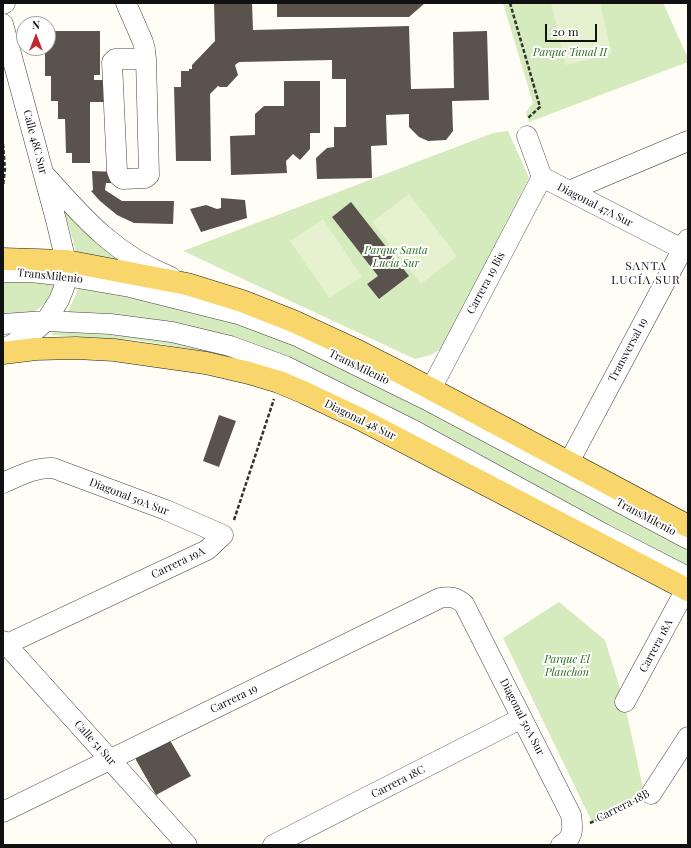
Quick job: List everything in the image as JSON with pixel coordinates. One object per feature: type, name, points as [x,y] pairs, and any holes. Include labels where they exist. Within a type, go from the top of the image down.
[{"type":"main road","points":[[3,259],[188,284],[242,301],[293,321],[358,351],[688,526]]},
{"type":"main road","name":"Diagonal 48 Sur","points":[[3,352],[76,348],[114,350],[206,364],[249,373],[279,382],[362,420],[687,585]]},
{"type":"street","points":[[126,3],[145,50],[146,59],[149,175],[145,178],[123,179],[119,176],[117,171],[112,62],[115,59],[146,59]]},
{"type":"street","name":"Calle 48C Sur","points":[[3,24],[43,173],[66,268]]},
{"type":"street","points":[[527,136],[542,177]]},
{"type":"street","points":[[568,191],[688,141]]},
{"type":"street","points":[[43,173],[90,224],[112,242],[135,259],[160,273],[188,284]]},
{"type":"street","name":"Diagonal 47A Sur","points":[[542,177],[568,191],[686,246]]},
{"type":"street","name":"Carrera 19 Bis","points":[[431,389],[542,177]]},
{"type":"street","name":"Transversal 19","points":[[569,462],[686,246]]},
{"type":"street","points":[[3,349],[30,336],[46,321],[60,300],[66,268]]},
{"type":"street","name":"TransMilenio","points":[[3,272],[31,272],[66,268],[130,287],[238,314],[298,337],[425,399],[688,539]]},
{"type":"street","points":[[3,324],[46,321],[110,324],[172,332],[230,346],[284,366],[415,431],[604,534],[687,585]]},
{"type":"street","name":"Diagonal 50A Sur","points":[[3,483],[33,470],[53,468],[166,510],[223,535]]},
{"type":"street","name":"Carrera 19A","points":[[4,644],[207,550],[223,535]]},
{"type":"street","name":"Carrera 18A","points":[[625,702],[687,585]]},
{"type":"street","name":"Carrera 19","points":[[3,812],[440,598],[448,596],[453,597],[464,604]]},
{"type":"street","name":"Diagonal 50A Sur","points":[[464,604],[571,815],[567,838]]},
{"type":"street","name":"Calle 51 Sur","points":[[4,644],[186,845]]},
{"type":"street","name":"Carrera 18C","points":[[273,845],[522,718]]},
{"type":"street","name":"Carrera 18B","points":[[651,794],[688,737]]},
{"type":"path","points":[[510,3],[540,107],[523,122],[527,136]]},
{"type":"path","points":[[3,144],[5,169],[3,186]]},
{"type":"path","points":[[223,535],[234,520],[279,382]]},
{"type":"path","name":"Carrera 18B","points":[[567,838],[651,794]]},
{"type":"green space","name":"Parque Tunal II","points":[[503,3],[663,3],[688,58],[688,62],[529,122],[526,112],[533,103]]},
{"type":"green space","points":[[551,3],[600,3],[612,54],[566,65]]},
{"type":"green space","name":"Parque Santa Lucía Sur","points":[[508,131],[529,178],[442,348],[431,355],[415,359],[183,251],[493,133]]},
{"type":"green space","points":[[409,194],[457,256],[421,284],[372,222]]},
{"type":"green space","points":[[65,212],[86,234],[106,250],[131,266],[77,255]]},
{"type":"green space","points":[[323,219],[362,277],[329,298],[290,241]]},
{"type":"green space","points":[[3,277],[55,281],[47,299],[37,310],[23,315],[3,319]]},
{"type":"green space","points":[[80,285],[200,309],[315,350],[688,545],[688,572],[325,380],[67,314]]},
{"type":"green space","points":[[58,326],[189,343],[251,362],[137,340],[51,335]]},
{"type":"green space","name":"Parque El Planchón","points":[[559,602],[605,640],[624,701],[645,797],[592,822],[503,638]]},
{"type":"building","points":[[214,3],[252,3],[253,30],[409,26],[411,89],[454,88],[453,32],[487,31],[489,100],[452,101],[453,131],[446,140],[428,141],[419,137],[409,127],[409,114],[386,115],[387,145],[371,146],[372,178],[317,179],[316,158],[327,148],[334,147],[334,127],[346,127],[346,79],[332,79],[332,60],[239,62],[235,65],[238,75],[227,87],[218,86],[210,94],[211,161],[176,161],[174,87],[181,87],[181,71],[189,71],[189,69],[192,69],[192,65],[215,41]]},
{"type":"building","points":[[277,3],[425,3],[409,17],[277,17]]},
{"type":"building","points":[[56,31],[100,31],[100,75],[94,75],[94,80],[105,80],[105,102],[90,102],[90,163],[72,163],[72,153],[66,153],[65,119],[58,119],[58,101],[51,101],[51,76],[45,76],[45,56],[56,56]]},
{"type":"building","points":[[284,81],[320,81],[320,133],[310,133],[310,149],[300,160],[293,154],[286,161],[287,173],[231,175],[230,136],[255,135],[255,114],[264,106],[284,106]]},
{"type":"building","points":[[92,171],[116,172],[116,183],[106,183],[105,190],[122,201],[174,201],[173,224],[134,223],[117,215],[100,201],[91,191],[93,190]]},
{"type":"building","points":[[221,198],[245,200],[247,218],[201,232],[190,209],[206,205],[217,209],[221,208]]},
{"type":"building","points":[[351,202],[409,276],[379,299],[367,284],[378,276],[332,217]]},
{"type":"building","points":[[219,415],[236,421],[219,467],[203,461]]},
{"type":"building","points":[[168,737],[191,776],[156,795],[136,760],[136,754]]},
{"type":"district","name":"SANTA LUCÍA SUR","points":[[646,273]]}]
